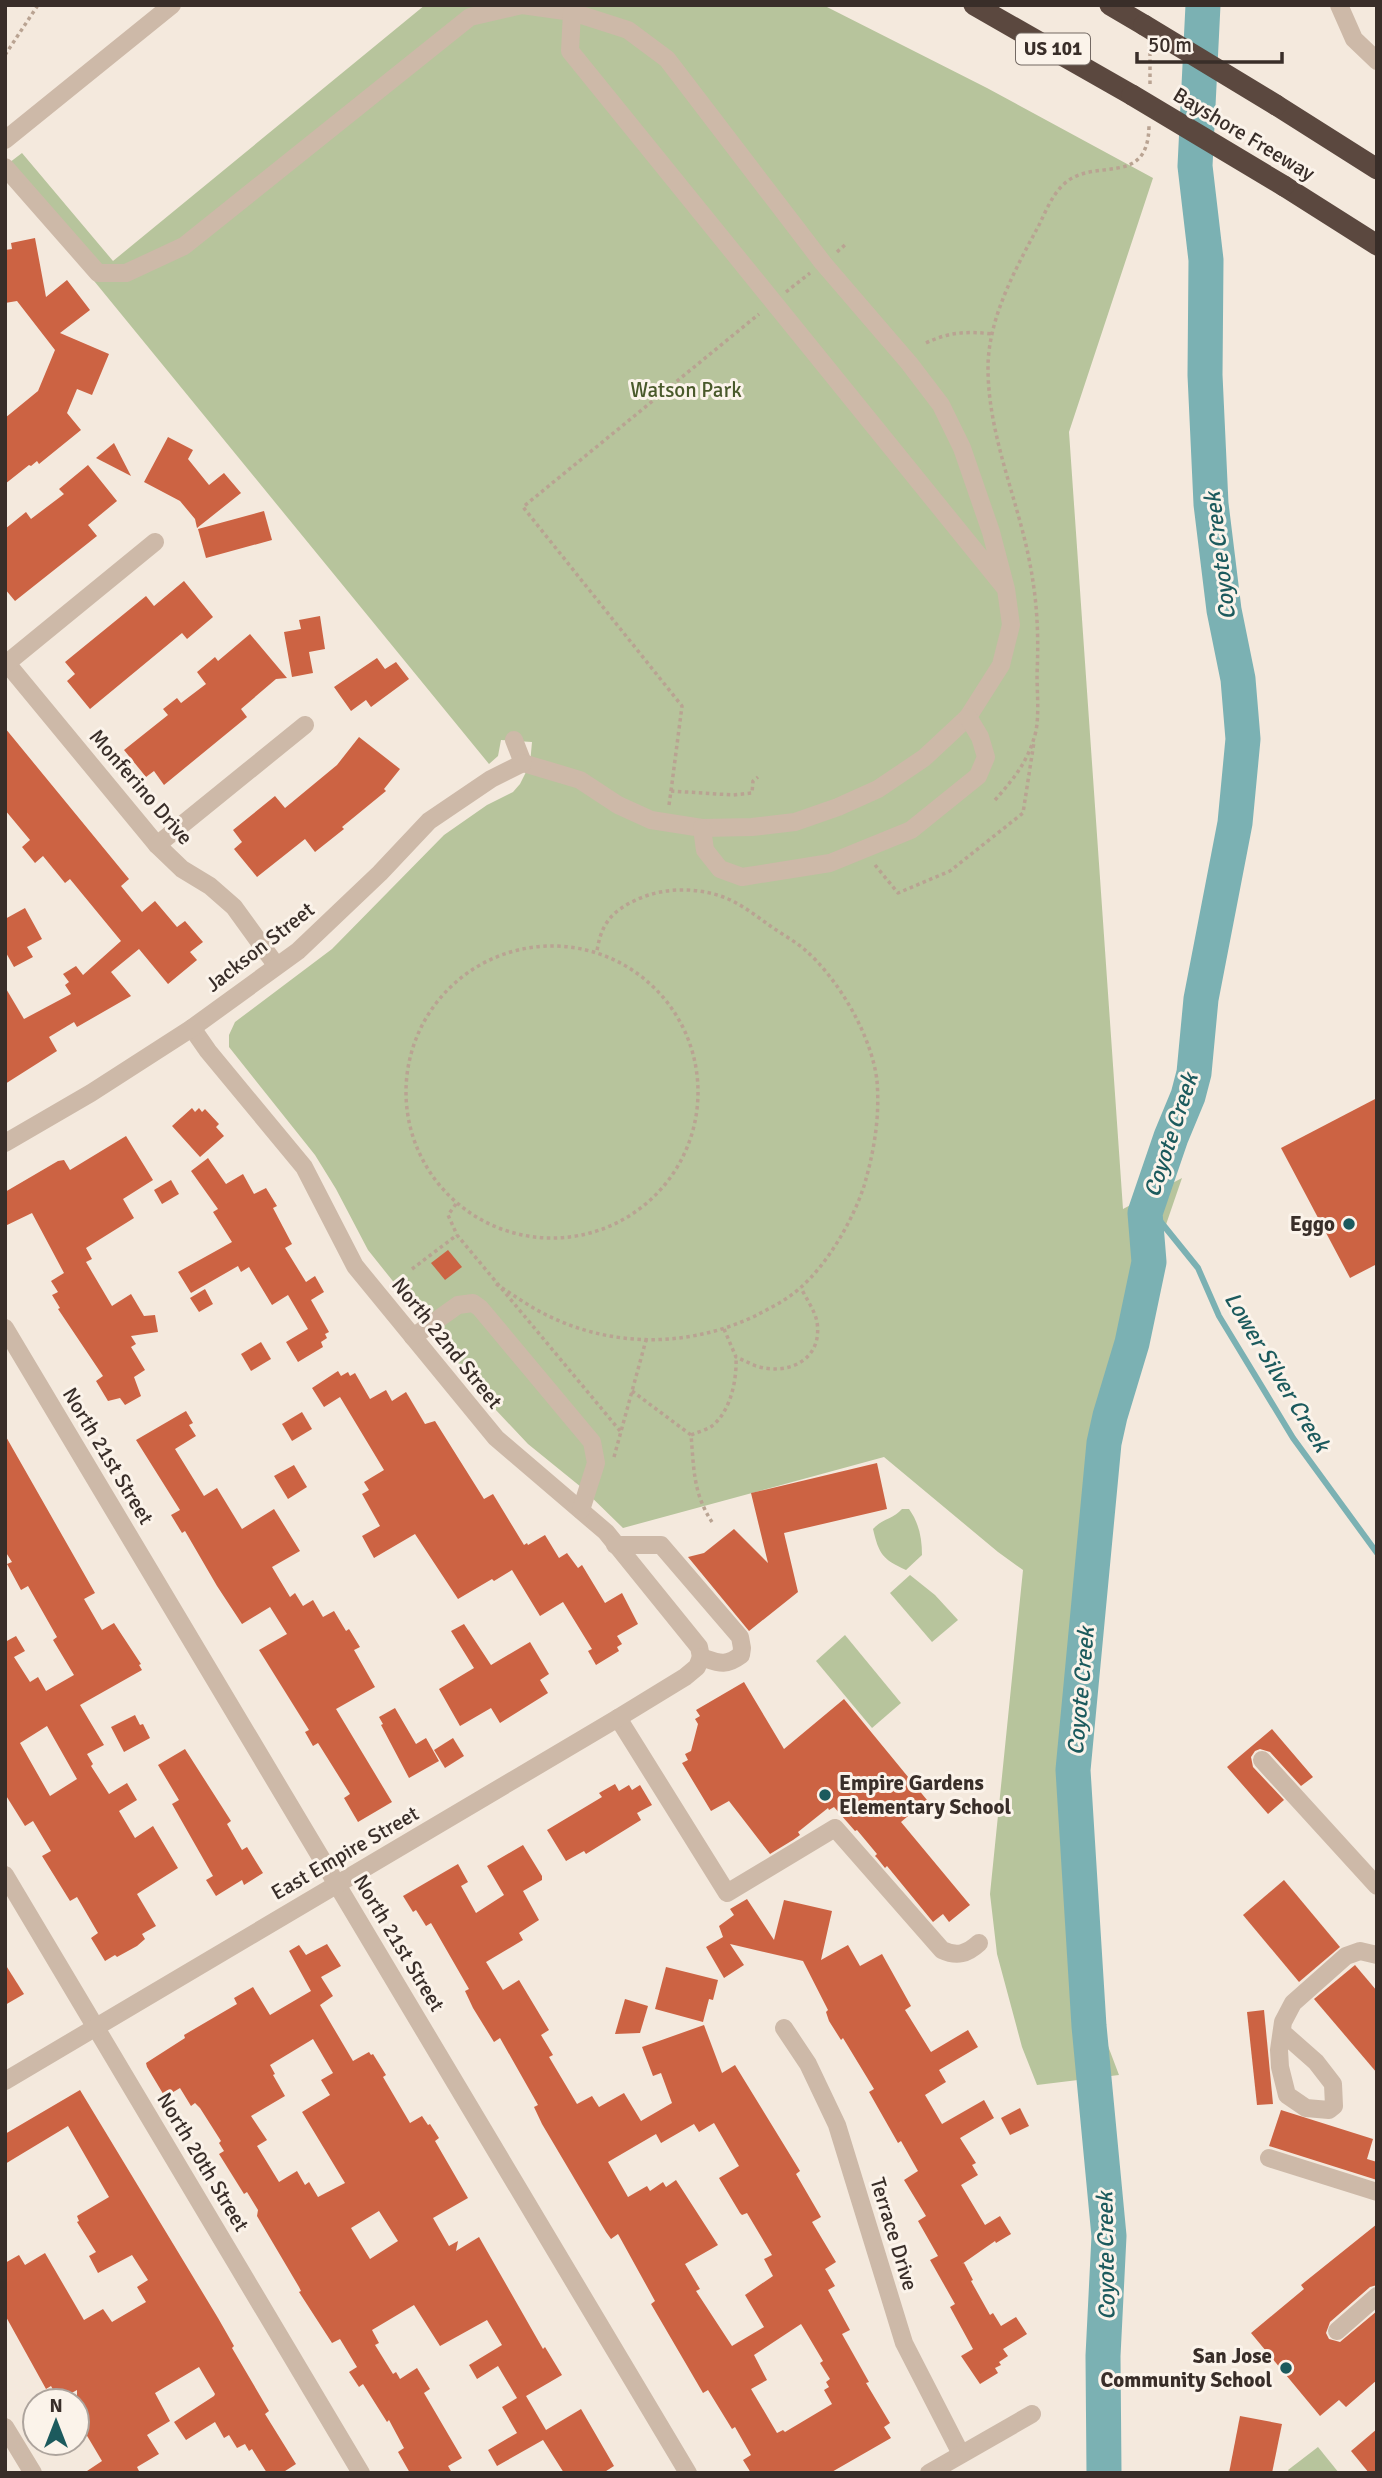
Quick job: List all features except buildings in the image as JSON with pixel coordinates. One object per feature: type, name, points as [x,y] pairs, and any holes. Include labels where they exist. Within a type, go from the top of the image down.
[{"type":"highway","name":"Bayshore Freeway","points":[[974,5],[1132,95],[1377,245]]},
{"type":"highway","name":"Bayshore Freeway","points":[[1110,5],[1377,169]]},
{"type":"street","points":[[5,140],[172,5]]},
{"type":"street","points":[[5,167],[98,273],[126,273],[184,246],[470,17],[522,5],[572,12],[628,30],[667,59],[823,263],[909,363],[941,405],[962,448],[987,520],[1006,589],[1010,625],[1001,665],[968,716],[924,758],[878,789],[795,822],[752,827],[702,828],[650,820],[618,805],[580,780],[523,763],[514,740]]},
{"type":"street","points":[[1339,5],[1354,39],[1377,61]]},
{"type":"street","points":[[572,12],[570,51],[1006,589]]},
{"type":"street","points":[[6,662],[155,542]]},
{"type":"street","name":"Monferino Drive","points":[[6,662],[157,845],[182,869],[210,886],[234,907],[276,965]]},
{"type":"street","points":[[702,828],[705,850],[720,869],[742,877],[830,863],[911,830],[978,776],[986,757],[980,737],[968,716]]},
{"type":"street","points":[[157,845],[305,725]]},
{"type":"street","name":"Jackson Street","points":[[5,1143],[91,1093],[191,1028],[298,951],[429,821],[491,779],[523,763]]},
{"type":"street","name":"North 22nd Street","points":[[191,1028],[304,1167],[355,1266],[496,1438],[606,1532],[699,1647],[701,1657]]},
{"type":"street","points":[[413,1337],[458,1306],[473,1303],[480,1308],[592,1442],[596,1463],[581,1510]]},
{"type":"street","name":"North 21st Street","points":[[5,1328],[688,2473]]},
{"type":"street","points":[[615,1545],[661,1545],[740,1637],[741,1655],[731,1662],[720,1664],[701,1657]]},
{"type":"street","name":"East Empire Street","points":[[5,2081],[618,1718],[685,1676],[697,1667],[701,1657]]},
{"type":"street","points":[[618,1718],[727,1892],[835,1828],[942,1950],[953,1955],[969,1952],[979,1943]]},
{"type":"street","points":[[1262,1760],[1377,1886]]},
{"type":"street","name":"North 20th Street","points":[[5,1875],[360,2473]]},
{"type":"street","points":[[1282,2032],[1283,2022],[1293,2003],[1346,1956],[1360,1951],[1377,1955]]},
{"type":"street","name":"Terrace Drive","points":[[784,2028],[808,2063],[837,2125],[904,2343],[961,2454]]},
{"type":"street","points":[[1269,2158],[1377,2192]]},
{"type":"street","points":[[1337,2332],[1377,2296]]},
{"type":"street","points":[[929,2473],[1032,2414]]},
{"type":"street","points":[[5,2427],[33,2473]]},
{"type":"path","points":[[5,55],[38,5]]},
{"type":"path","points":[[926,344],[947,334],[993,334],[994,324],[1018,263],[1054,196],[1074,177],[1107,171]]},
{"type":"path","points":[[832,256],[846,244]]},
{"type":"path","points":[[782,296],[813,270]]},
{"type":"path","points":[[668,811],[681,706],[523,507],[765,309]]},
{"type":"path","points":[[864,849],[898,893],[950,871],[1023,813],[1035,736]]},
{"type":"path","points":[[671,791],[733,795],[752,793],[753,782],[758,777]]},
{"type":"path","points":[[496,1283],[554,1319],[582,1329],[618,1338],[692,1338],[724,1329],[778,1304],[801,1288],[845,1230],[860,1198],[871,1160],[877,1124],[877,1080],[866,1040],[850,1006],[825,971],[803,949],[737,903],[684,888],[642,897],[619,908],[604,924],[597,951]]},
{"type":"path","points":[[568,946],[597,951],[650,982],[678,1017],[696,1059],[699,1103],[689,1147],[666,1186],[631,1216],[588,1235],[542,1239],[496,1228],[456,1204],[425,1168],[408,1124],[405,1078],[417,1033],[443,993],[480,964],[522,948],[568,946]]},
{"type":"path","points":[[456,1204],[448,1215],[457,1235],[621,1432]]},
{"type":"path","points":[[412,1269],[457,1235]]},
{"type":"path","points":[[736,1357],[758,1367],[786,1368],[803,1362],[814,1349],[817,1320],[801,1288]]},
{"type":"path","points":[[691,1435],[712,1426],[725,1412],[737,1368],[736,1357],[724,1329]]},
{"type":"path","points":[[614,1458],[646,1340]]},
{"type":"path","points":[[632,1391],[691,1435],[695,1485],[702,1507],[712,1522]]},
{"type":"green space","name":"Watson Park","points":[[425,5],[823,5],[987,88],[1153,178],[1069,432],[1123,1209],[1182,1178],[1149,1274],[1098,1529],[1080,1841],[1088,1993],[1119,2075],[1037,2085],[1022,2047],[997,1954],[990,1894],[1023,1570],[884,1457],[623,1528],[581,1487],[528,1444],[495,1409],[368,1250],[315,1155],[229,1047],[229,1035],[235,1022],[332,949],[444,835],[487,805],[513,792],[530,764],[532,742],[501,740],[498,756],[489,764],[5,172],[5,166],[22,153],[113,261]]},
{"type":"green space","points":[[902,1509],[909,1509],[915,1520],[922,1549],[922,1555],[906,1570],[883,1555],[873,1529]]},
{"type":"green space","points":[[910,1575],[935,1595],[958,1620],[932,1642],[890,1593]]},
{"type":"green space","points":[[845,1635],[901,1703],[872,1728],[816,1661]]},
{"type":"green space","points":[[1318,2447],[1339,2473],[1290,2473],[1288,2470]]},
{"type":"waterway","name":"Coyote Creek","points":[[1104,2473],[1103,2356],[1109,2236],[1089,2026],[1073,1770],[1104,1443],[1132,1343],[1149,1262],[1145,1213],[1194,1073],[1201,999],[1235,823],[1243,739],[1238,679],[1224,610],[1211,504],[1205,375],[1206,260],[1195,166],[1203,5]]},
{"type":"waterway","name":"Lower Silver Creek","points":[[1145,1213],[1156,1216],[1198,1268],[1219,1316],[1293,1438],[1377,1553]]},
{"type":"place","name":"Eggo","points":[[1349,1224]]},
{"type":"place","name":"Empire Gardens Elementary School","points":[[825,1795]]},
{"type":"place","name":"San Jose Community School","points":[[1286,2368]]}]
